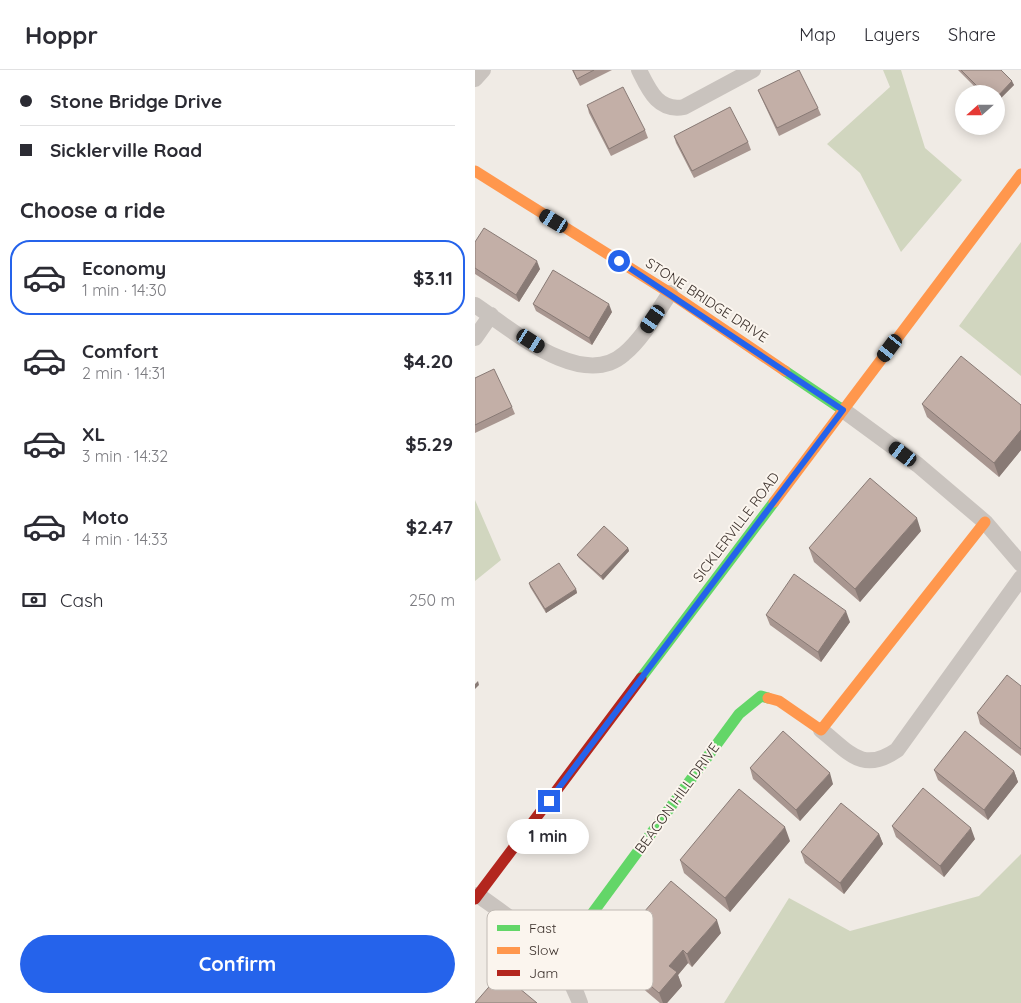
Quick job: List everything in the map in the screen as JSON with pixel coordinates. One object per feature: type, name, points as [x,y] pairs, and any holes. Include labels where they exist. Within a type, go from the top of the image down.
[{"type":"street","points":[[475,79],[483,70]]},
{"type":"street","points":[[639,70],[658,102],[668,108],[675,108],[684,106],[753,70]]},
{"type":"street","name":"STONE BRIDGE DRIVE","points":[[475,171],[670,293],[843,410]]},
{"type":"street","name":"SICKLERVILLE ROAD","points":[[477,897],[1021,174]]},
{"type":"street","points":[[475,305],[567,362],[594,366],[615,361],[623,356],[641,336],[670,293]]},
{"type":"street","points":[[475,338],[491,315]]},
{"type":"street","points":[[843,410],[918,465],[985,522],[1021,564]]},
{"type":"street","points":[[821,730],[985,522]]},
{"type":"street","name":"BEACON HILL DRIVE","points":[[595,910],[739,714],[749,704],[761,696],[779,701],[854,756],[869,762],[884,759],[897,750],[1021,578]]},
{"type":"street","points":[[477,897],[496,910]]},
{"type":"street","points":[[575,990],[580,1003]]},
{"type":"green space","points":[[883,70],[901,70],[925,148],[962,180],[901,252],[860,173],[827,144],[890,87]]},
{"type":"green space","points":[[1021,242],[1021,376],[959,326]]},
{"type":"green space","points":[[475,500],[501,560],[475,581]]},
{"type":"green space","points":[[1021,854],[1021,1003],[724,1003],[789,898],[850,931],[979,896]]},
{"type":"building","points":[[573,70],[594,70],[577,79]]},
{"type":"building","points":[[799,70],[818,108],[777,128],[758,90]]},
{"type":"building","points":[[961,70],[1001,70],[1012,81],[1005,88],[1005,85],[976,85]]},
{"type":"building","points":[[623,87],[645,130],[609,149],[587,105]]},
{"type":"building","points":[[730,107],[748,142],[692,171],[674,136]]},
{"type":"building","points":[[484,228],[537,261],[516,295],[475,268],[475,242]]},
{"type":"building","points":[[553,270],[609,304],[589,338],[533,304]]},
{"type":"building","points":[[961,356],[1021,405],[1021,430],[994,463],[922,404]]},
{"type":"building","points":[[494,369],[512,407],[475,425],[475,378]]},
{"type":"building","points":[[870,478],[917,518],[855,589],[809,548]]},
{"type":"building","points":[[604,526],[628,548],[601,576],[577,555]]},
{"type":"building","points":[[559,563],[576,589],[545,609],[529,583]]},
{"type":"building","points":[[794,574],[846,611],[818,652],[766,615]]},
{"type":"building","points":[[1007,675],[1021,686],[1021,749],[977,713]]},
{"type":"building","points":[[783,731],[830,773],[796,810],[750,768]]},
{"type":"building","points":[[965,731],[1014,771],[984,810],[934,770]]},
{"type":"building","points":[[923,788],[971,828],[940,866],[892,826]]},
{"type":"building","points":[[739,789],[785,827],[725,898],[680,860]]},
{"type":"building","points":[[841,803],[879,834],[840,883],[801,852]]},
{"type":"building","points":[[671,881],[717,920],[687,954],[683,950],[669,966],[677,972],[659,993],[653,988],[653,910],[646,910]]},
{"type":"building","points":[[487,989],[521,990],[537,1003],[475,1003]]},
{"type":"traffic: fast","points":[[785,371],[843,410]]},
{"type":"traffic: fast","points":[[641,678],[774,502]]},
{"type":"traffic: fast","points":[[595,910],[739,714],[761,696],[768,698]]},
{"type":"traffic: slow","points":[[475,171],[670,293],[785,371]]},
{"type":"traffic: slow","points":[[774,502],[1021,174]]},
{"type":"traffic: slow","points":[[768,698],[779,701],[821,730],[985,522]]},
{"type":"traffic: jam","points":[[475,899],[641,678]]},
{"type":"route","points":[[549,801],[843,410],[670,293],[619,261]]}]
